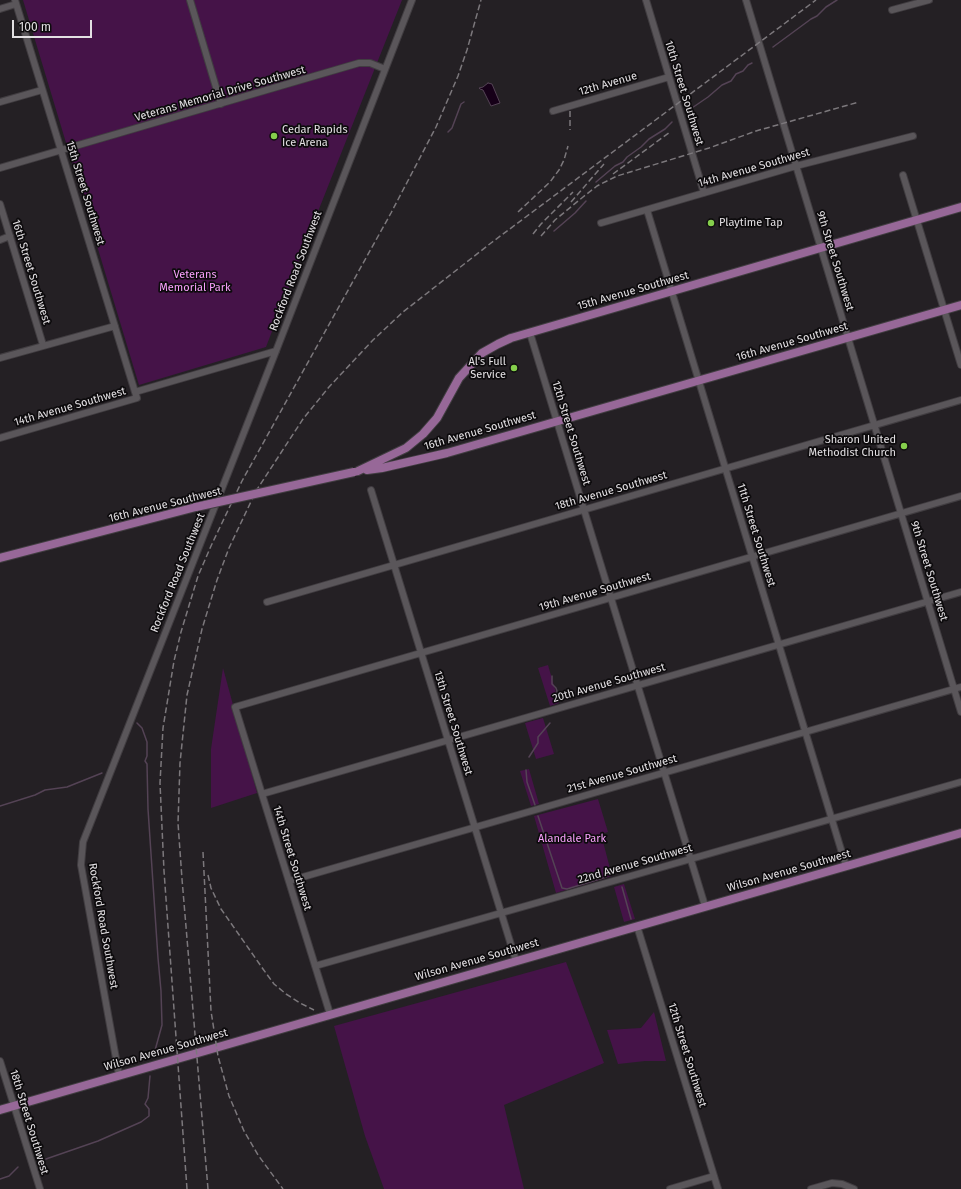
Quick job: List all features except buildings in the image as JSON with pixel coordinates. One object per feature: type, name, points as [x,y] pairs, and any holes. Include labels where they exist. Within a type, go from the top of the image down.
[{"type":"main road","name":"15th Avenue Southwest","points":[[356,471],[406,448],[423,434],[437,418],[460,378],[482,353],[511,338],[961,207]]},
{"type":"main road","name":"16th Avenue Southwest","points":[[0,558],[196,507],[356,471],[382,468],[408,462],[557,421],[961,305]]},
{"type":"main road","name":"Wilson Avenue Southwest","points":[[0,1110],[961,833]]},
{"type":"street","points":[[190,0],[221,104]]},
{"type":"street","name":"Rockford Road Southwest","points":[[119,1076],[81,865],[83,842],[412,0]]},
{"type":"street","name":"10th Street Southwest","points":[[646,0],[704,193]]},
{"type":"street","name":"9th Street Southwest","points":[[746,0],[961,712]]},
{"type":"street","points":[[892,10],[929,0]]},
{"type":"street","points":[[0,9],[16,2]]},
{"type":"street","name":"15th Street Southwest","points":[[16,2],[135,392]]},
{"type":"street","name":"Veterans Memorial Drive Southwest","points":[[0,168],[359,63],[370,63],[385,69]]},
{"type":"street","name":"12th Avenue","points":[[553,110],[669,77]]},
{"type":"street","points":[[0,102],[42,90]]},
{"type":"street","name":"14th Avenue Southwest","points":[[601,223],[796,166],[913,136]]},
{"type":"street","points":[[903,175],[961,365]]},
{"type":"street","name":"16th Street Southwest","points":[[0,204],[43,345]]},
{"type":"street","name":"11th Street Southwest","points":[[647,210],[846,866]]},
{"type":"street","points":[[0,240],[10,236]]},
{"type":"street","points":[[0,358],[115,326]]},
{"type":"street","name":"12th Street Southwest","points":[[530,333],[706,906]]},
{"type":"street","name":"14th Avenue Southwest","points":[[0,438],[137,398],[135,392],[276,350]]},
{"type":"street","name":"18th Avenue Southwest","points":[[267,602],[961,400]]},
{"type":"street","name":"13th Street Southwest","points":[[371,490],[516,961]]},
{"type":"street","name":"19th Avenue Southwest","points":[[235,707],[961,496]]},
{"type":"street","name":"20th Avenue Southwest","points":[[262,794],[961,592]]},
{"type":"street","name":"21st Avenue Southwest","points":[[289,881],[961,687]]},
{"type":"street","name":"14th Street Southwest","points":[[235,707],[330,1014]]},
{"type":"street","name":"22nd Avenue Southwest","points":[[315,966],[961,782]]},
{"type":"street","name":"12th Street Southwest","points":[[637,926],[718,1189]]},
{"type":"street","name":"18th Street Southwest","points":[[0,1061],[40,1189]]},
{"type":"street","points":[[670,1189],[714,1176]]},
{"type":"street","points":[[811,1189],[832,1183],[842,1184],[854,1189]]},
{"type":"green space","name":"Veterans Memorial Park","points":[[23,0],[402,0],[266,347],[139,385]]},
{"type":"green space","points":[[548,665],[559,703],[550,706],[538,668]]},
{"type":"green space","points":[[223,668],[257,793],[211,808],[211,749]]},
{"type":"green space","points":[[543,718],[554,754],[536,759],[525,723]]},
{"type":"green space","points":[[529,769],[539,804],[531,806],[520,771]]},
{"type":"green space","name":"Alandale Park","points":[[598,799],[608,832],[601,834],[612,876],[556,893],[534,816]]},
{"type":"green space","points":[[624,884],[635,919],[624,922],[614,887]]},
{"type":"green space","points":[[566,962],[604,1063],[504,1105],[524,1189],[384,1189],[365,1136],[334,1026]]},
{"type":"green space","points":[[654,1012],[666,1061],[645,1061],[618,1064],[607,1030],[641,1028]]},
{"type":"shaded area","points":[[488,83],[492,84],[500,103],[491,106],[483,90],[479,88]]},
{"type":"waterway","points":[[773,47],[837,0]]},
{"type":"waterway","points":[[689,110],[722,85],[731,81],[736,74],[743,71],[752,63]]},
{"type":"waterway","points":[[448,132],[452,128],[461,104],[464,102]]},
{"type":"waterway","points":[[596,182],[672,122]]},
{"type":"waterway","points":[[554,231],[575,213],[586,201]]},
{"type":"waterway","points":[[552,676],[552,684],[557,691],[555,697]]},
{"type":"waterway","points":[[137,723],[142,728],[147,742],[147,756],[145,761],[147,764],[148,809],[161,991],[162,1025],[154,1054]]},
{"type":"waterway","points":[[529,757],[538,743],[538,737],[550,723]]},
{"type":"waterway","points":[[526,770],[527,782],[535,805]]},
{"type":"waterway","points":[[0,806],[35,795],[45,790],[67,787],[102,773]]},
{"type":"waterway","points":[[538,816],[562,888],[567,889],[606,877]]},
{"type":"waterway","points":[[622,887],[631,919]]},
{"type":"waterway","points":[[46,1159],[98,1141],[141,1122],[149,1116],[149,1109],[145,1104],[148,1098],[150,1076]]},
{"type":"waterway","points":[[0,1179],[9,1176],[18,1167]]},
{"type":"railway","points":[[187,1189],[164,871],[160,783],[163,728],[174,661],[181,632],[198,576],[242,481],[391,213],[436,127],[458,76],[481,0]]},
{"type":"railway","points":[[208,1189],[178,823],[180,763],[187,695],[202,629],[217,580],[229,548],[256,491],[303,419],[329,387],[373,340],[403,312],[491,243],[816,0]]},
{"type":"railway","points":[[541,236],[555,220],[583,197],[597,186],[617,176],[709,148],[756,131],[859,102]]},
{"type":"railway","points":[[570,111],[570,130]]},
{"type":"railway","points":[[613,174],[670,132]]},
{"type":"railway","points":[[518,212],[550,182],[559,170],[568,146]]},
{"type":"railway","points":[[571,202],[604,164]]},
{"type":"railway","points":[[533,234],[573,192]]},
{"type":"railway","points":[[203,852],[211,1011],[218,1056],[229,1096],[244,1131],[258,1155],[283,1189]]},
{"type":"railway","points":[[208,875],[211,888],[221,909],[274,984],[286,994],[314,1010]]},
{"type":"place","name":"Cedar Rapids Ice Arena","points":[[274,136]]},
{"type":"place","name":"Playtime Tap","points":[[711,223]]},
{"type":"place","name":"Al's Full Service","points":[[514,368]]},
{"type":"place","name":"Sharon United Methodist Church","points":[[904,446]]}]
